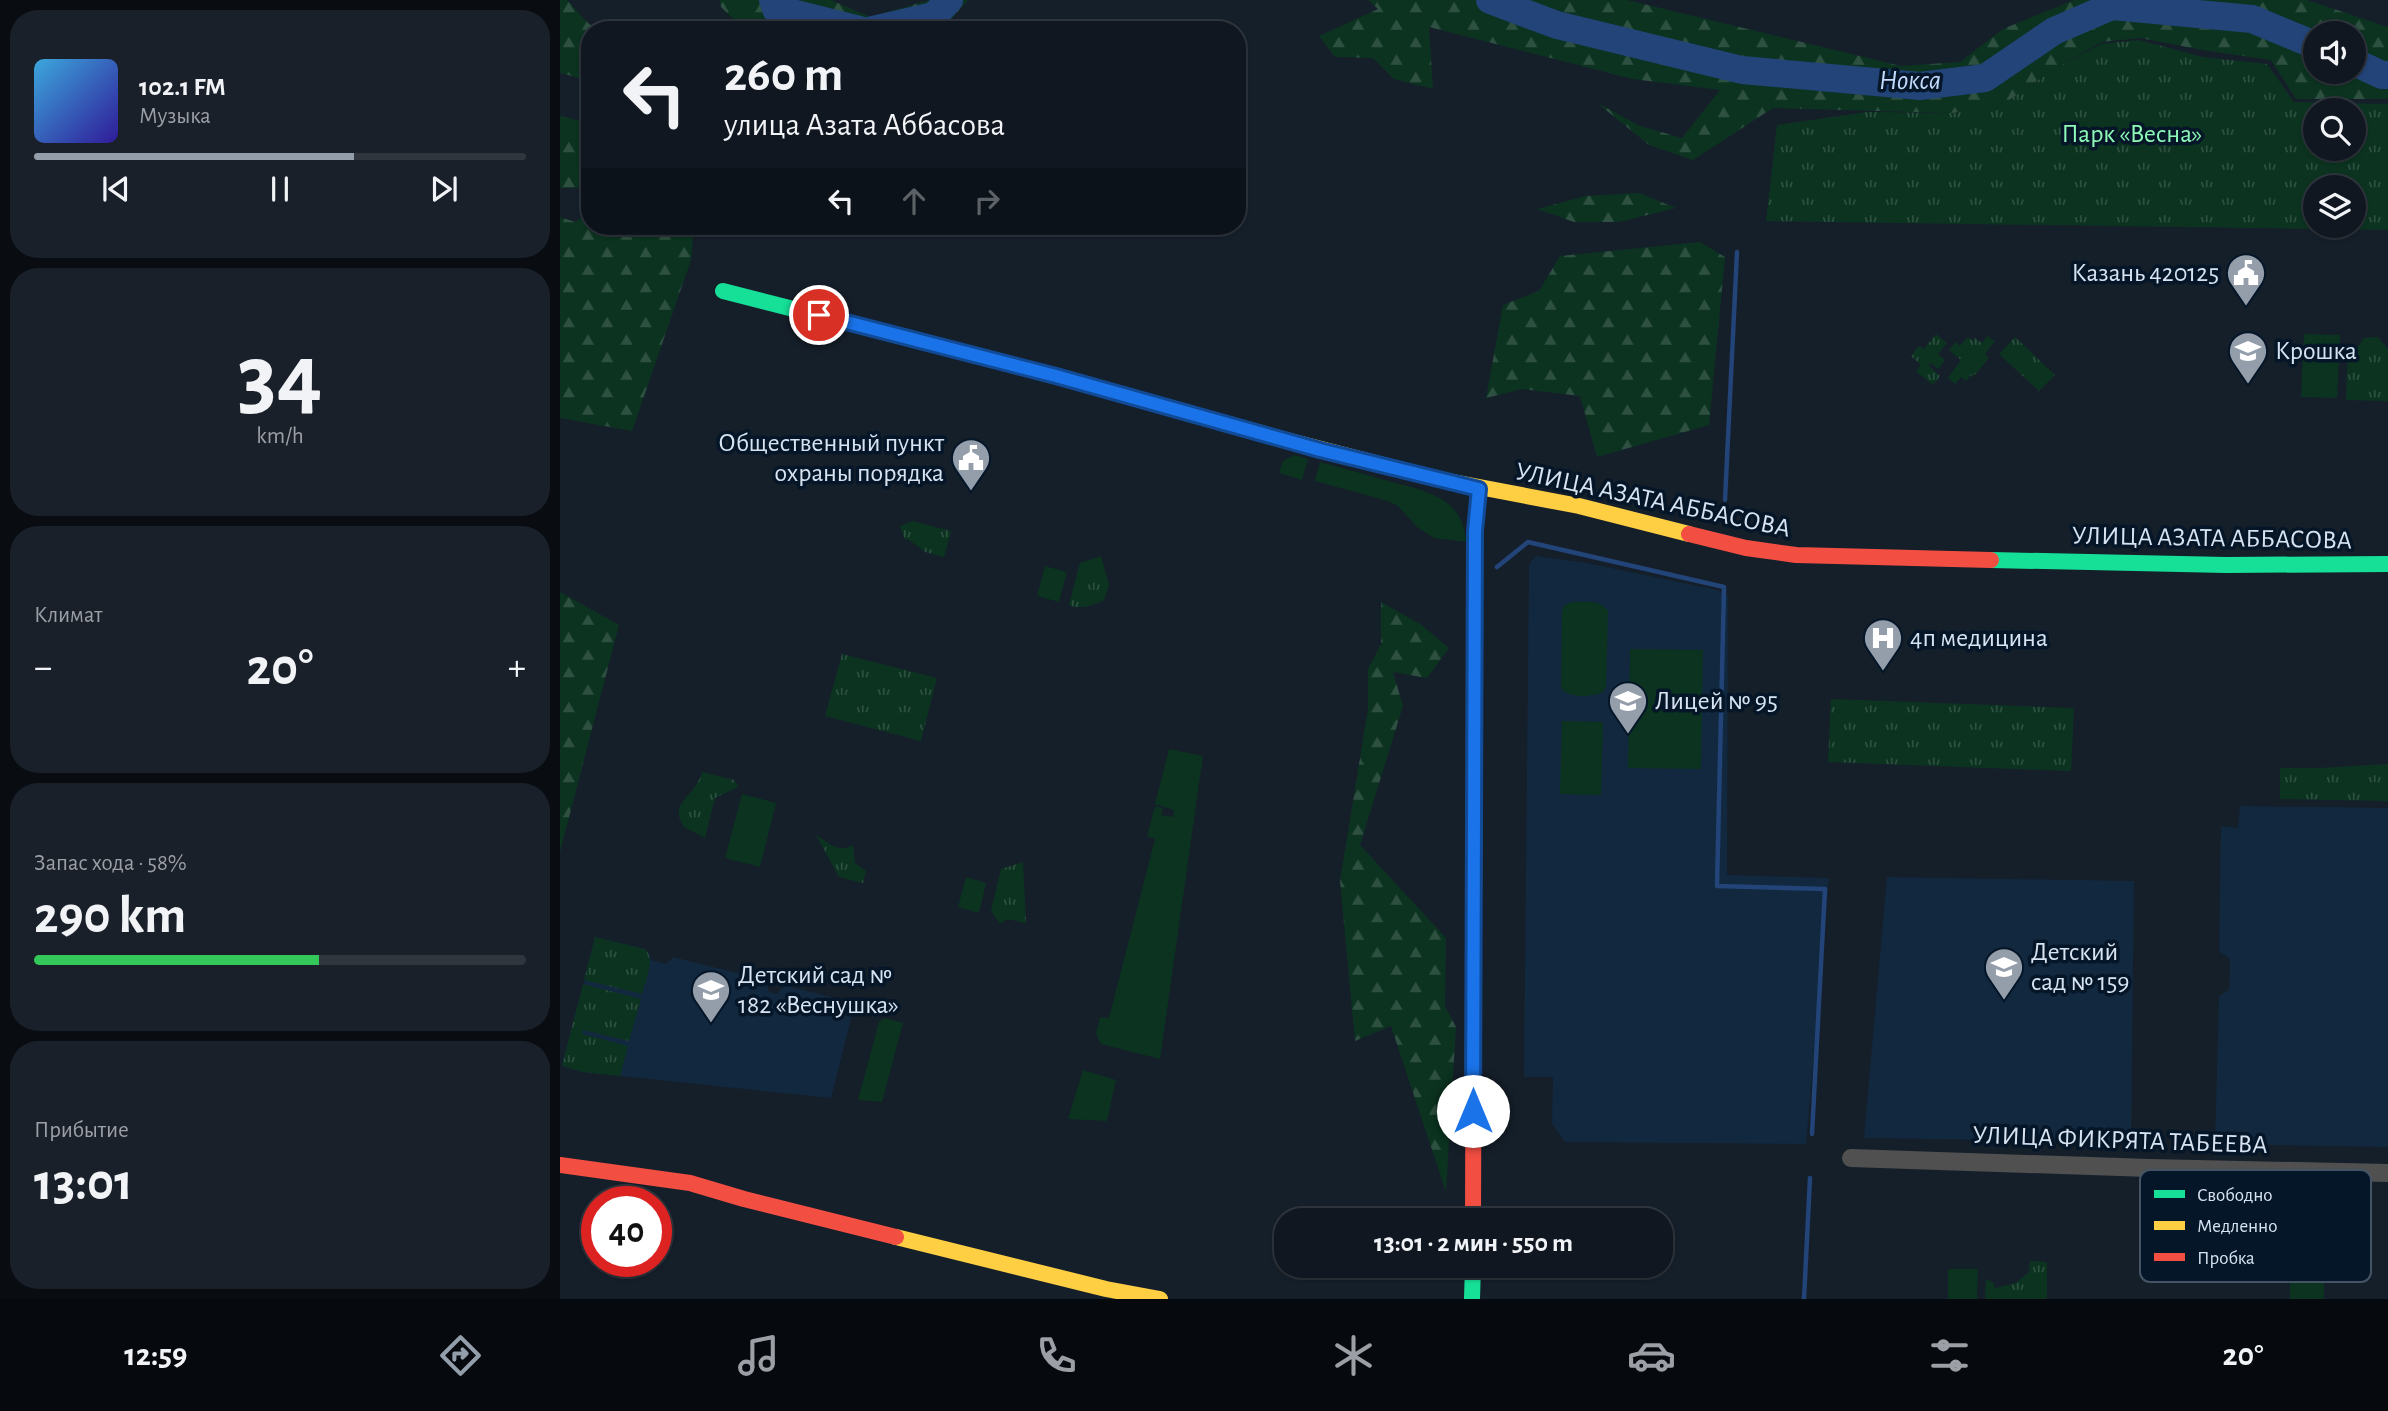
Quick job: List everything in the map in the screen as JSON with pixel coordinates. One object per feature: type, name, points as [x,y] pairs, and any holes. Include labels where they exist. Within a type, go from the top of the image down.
[{"type":"street","name":"УЛИЦА АЗАТА АББАСОВА","points":[[723,291],[1021,367],[1314,448],[1479,489],[1579,506],[1746,548],[1796,555],[2214,564],[2388,564]]},
{"type":"street","points":[[1473,1208],[1475,531],[1479,489]]},
{"type":"street","name":"УЛИЦА ФИКРЯТА ТАБЕЕВА","points":[[1851,1158],[2237,1170]]},
{"type":"street","points":[[560,1165],[690,1183],[744,1199],[1105,1289],[1160,1299]]},
{"type":"street","points":[[1472,1299],[1473,1278]]},
{"type":"shaded area","name":"Лицей № 95","points":[[1536,556],[1587,563],[1717,590],[1728,595],[1727,875],[1829,878],[1806,1144],[1565,1142],[1552,1124],[1553,1077],[1524,1077],[1529,564]]},
{"type":"shaded area","points":[[2240,806],[2388,808],[2388,1147],[2215,1144],[2219,996],[2229,990],[2230,974],[2230,959],[2219,951],[2221,826],[2238,828]]},
{"type":"shaded area","name":"Детский сад № 159","points":[[1887,877],[2134,881],[2131,1142],[1864,1138]]},
{"type":"shaded area","name":"Детский сад № 182 «Веснушка»","points":[[595,937],[645,949],[651,960],[666,964],[673,957],[765,980],[769,992],[777,994],[787,986],[855,1003],[831,1098],[583,1072],[562,1066]]},
{"type":"green space","points":[[560,0],[567,0],[586,21],[581,21],[581,78],[560,73]]},
{"type":"green space","points":[[720,0],[831,0],[870,17],[930,0],[968,0],[950,21],[735,21],[721,7]]},
{"type":"green space","points":[[1368,0],[1627,0],[1901,66],[1960,62],[2003,29],[2074,0],[2307,0],[2388,27],[2388,99],[2296,99],[2271,60],[2140,38],[2102,42],[2054,69],[2008,101],[1953,113],[1773,108],[1693,160],[1649,145],[1596,102],[1640,126],[1682,138],[1720,90],[1633,79],[1429,27],[1433,89],[1394,79],[1373,58],[1335,57],[1319,36],[1378,9]]},
{"type":"green space","name":"Парк «Весна»","points":[[2139,40],[2203,57],[2267,64],[2294,102],[2303,102],[2303,161],[2366,161],[2366,104],[2388,104],[2388,230],[2366,230],[2366,175],[2303,175],[2303,229],[1766,221],[1777,125],[1867,112],[1953,113],[2008,101],[2054,69],[2101,44]]},
{"type":"green space","points":[[560,116],[581,121],[581,187],[560,188]]},
{"type":"green space","points":[[1639,193],[1676,208],[1619,222],[1574,222],[1537,209],[1586,196]]},
{"type":"green space","points":[[560,217],[575,222],[581,218],[581,235],[693,235],[691,260],[632,431],[560,418]]},
{"type":"green space","points":[[1700,242],[1725,257],[1709,425],[1597,457],[1580,396],[1522,389],[1486,398],[1503,305],[1539,291],[1560,256]]},
{"type":"green space","points":[[1936,334],[1947,343],[1938,354],[1945,360],[1938,369],[1931,363],[1929,366],[1940,376],[1933,385],[1916,371],[1921,365],[1911,356],[1919,346],[1924,349]]},
{"type":"green space","points":[[2304,334],[2340,335],[2337,398],[2301,397]]},
{"type":"green space","points":[[1987,336],[1995,341],[1985,354],[1989,358],[1973,377],[1971,375],[1966,381],[1961,377],[1955,384],[1948,378],[1961,360],[1949,350],[1955,342],[1960,346],[1968,337],[1982,343]]},
{"type":"green space","points":[[2015,337],[2055,375],[2039,391],[1999,354]]},
{"type":"green space","points":[[2378,337],[2388,349],[2388,401],[2346,400],[2348,350],[2356,350],[2364,338]]},
{"type":"green space","points":[[1294,455],[1308,459],[1302,480],[1279,473],[1283,461]]},
{"type":"green space","points":[[1320,462],[1415,488],[1440,498],[1458,514],[1466,542],[1434,538],[1417,527],[1397,505],[1315,481]]},
{"type":"green space","points":[[913,521],[951,531],[944,557],[925,552],[908,539],[905,540],[900,526]]},
{"type":"green space","points":[[1101,556],[1109,585],[1104,600],[1087,606],[1069,605],[1080,563]]},
{"type":"green space","points":[[1045,566],[1067,572],[1059,602],[1037,596]]},
{"type":"green space","points":[[560,592],[619,625],[560,852]]},
{"type":"green space","points":[[1381,602],[1420,624],[1449,648],[1427,678],[1393,672],[1403,706],[1360,845],[1446,938],[1445,1006],[1456,1027],[1446,1192],[1391,1026],[1355,1041],[1340,881],[1368,709],[1368,669],[1381,644]]},
{"type":"green space","points":[[1571,602],[1597,603],[1608,611],[1606,686],[1603,692],[1598,694],[1575,695],[1561,688],[1562,611],[1564,606]]},
{"type":"green space","points":[[1630,649],[1703,650],[1701,769],[1628,768]]},
{"type":"green space","points":[[842,654],[937,678],[921,741],[825,716]]},
{"type":"green space","points":[[1831,699],[2074,708],[2071,771],[1828,762]]},
{"type":"green space","points":[[1562,721],[1603,722],[1601,795],[1560,794]]},
{"type":"green space","points":[[1169,749],[1203,756],[1160,1059],[1101,1044],[1096,1034],[1100,1017],[1109,1018],[1155,839],[1147,836],[1155,806],[1163,808],[1161,815],[1173,817],[1174,810],[1155,804]]},
{"type":"green space","points":[[2388,764],[2388,801],[2280,799],[2280,768]]},
{"type":"green space","points":[[702,772],[734,780],[738,787],[715,798],[705,838],[684,827],[679,811]]},
{"type":"green space","points":[[742,794],[776,803],[760,867],[725,858]]},
{"type":"green space","points":[[816,835],[839,848],[853,845],[855,863],[866,871],[863,883],[839,877]]},
{"type":"green space","points":[[1023,862],[1026,923],[1007,919],[1000,924],[991,911],[1001,869]]},
{"type":"green space","points":[[966,877],[986,883],[979,913],[958,907]]},
{"type":"green space","points":[[595,937],[645,949],[650,965],[642,994],[584,980]]},
{"type":"green space","points":[[583,984],[641,999],[629,1041],[583,1030],[582,1034],[628,1046],[620,1076],[583,1072],[562,1066]]},
{"type":"green space","points":[[885,1018],[903,1023],[882,1102],[858,1100],[879,1022]]},
{"type":"green space","points":[[1083,1070],[1116,1080],[1107,1121],[1068,1119]]},
{"type":"green space","points":[[2030,1261],[2047,1262],[2047,1299],[1985,1299],[1986,1279],[1993,1282],[1995,1288],[2016,1283],[2029,1272]]},
{"type":"green space","points":[[1948,1269],[1978,1269],[1977,1299],[1948,1299]]},
{"type":"green space","points":[[2290,1282],[2324,1282],[2324,1299],[2290,1299]]},
{"type":"waterway","name":"Нокса","points":[[773,0],[776,9],[824,21]]},
{"type":"waterway","name":"Нокса","points":[[912,21],[934,16],[949,0]]},
{"type":"waterway","name":"Нокса","points":[[1490,0],[1557,25],[1742,70],[1920,86],[1985,78],[2054,31],[2112,6],[2252,19],[2303,40]]},
{"type":"waterway","name":"Нокса","points":[[2366,68],[2388,75]]},
{"type":"waterway","points":[[1725,500],[1737,252]]},
{"type":"waterway","points":[[1497,567],[1528,542],[1724,587],[1717,886],[1825,889],[1812,1134]]},
{"type":"waterway","points":[[1804,1299],[1810,1178]]},
{"type":"traffic: fast","points":[[723,291],[1056,376],[1286,440]]},
{"type":"traffic: fast","points":[[1991,560],[2226,565],[2388,564]]},
{"type":"traffic: fast","points":[[1472,1299],[1473,1278]]},
{"type":"traffic: slow","points":[[1286,440],[1437,479],[1579,506],[1689,534]]},
{"type":"traffic: slow","points":[[1474,905],[1475,531],[1479,489]]},
{"type":"traffic: slow","points":[[896,1237],[1106,1289],[1160,1299]]},
{"type":"traffic: jam","points":[[1689,534],[1746,548],[1796,555],[1991,560]]},
{"type":"traffic: jam","points":[[1473,1208],[1474,905]]},
{"type":"traffic: jam","points":[[560,1165],[690,1183],[896,1237]]},
{"type":"place","name":"Казань 420125","points":[[2246,307]]},
{"type":"place","name":"Крошка","points":[[2248,385]]},
{"type":"place","name":"Общественный пункт охраны порядка","points":[[971,492]]},
{"type":"place","name":"4п медицина","points":[[1883,672]]},
{"type":"place","name":"Лицей № 95","points":[[1628,735]]},
{"type":"place","name":"Детский сад № 159","points":[[2004,1001]]},
{"type":"place","name":"Детский сад № 182 «Веснушка»","points":[[711,1024]]},
{"type":"route","points":[[819,315],[1056,376],[1320,450],[1479,489],[1475,531],[1473,1111]]}]
